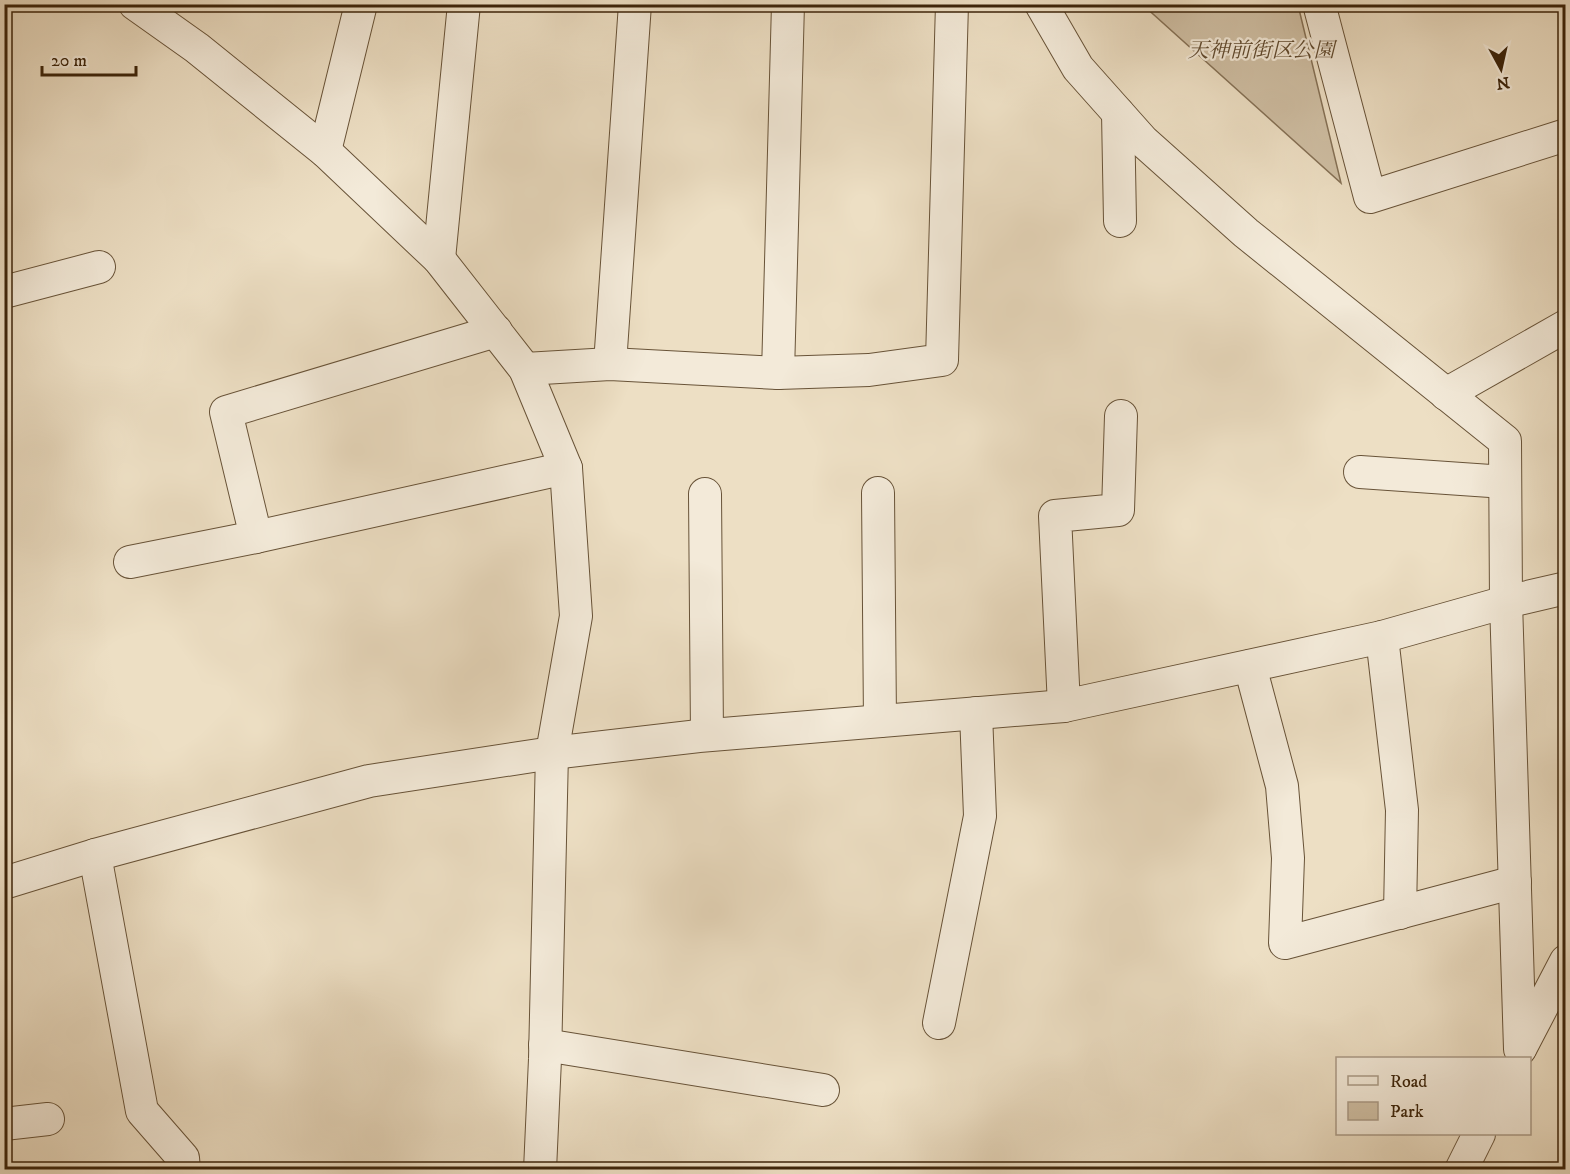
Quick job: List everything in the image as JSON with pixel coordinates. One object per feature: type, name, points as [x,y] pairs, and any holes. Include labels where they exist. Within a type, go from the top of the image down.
[{"type":"street","points":[[135,4],[197,48],[325,151],[439,259],[525,369],[566,468],[576,616],[552,753],[540,1170]]},
{"type":"street","points":[[325,151],[362,4]]},
{"type":"street","points":[[439,259],[464,4]]},
{"type":"street","points":[[610,364],[635,4]]},
{"type":"street","points":[[778,373],[788,4]]},
{"type":"street","points":[[525,369],[610,364],[778,373],[869,370],[942,360],[952,4]]},
{"type":"street","points":[[1041,4],[1078,68],[1143,141],[1246,233],[1506,441],[1506,602],[1518,1054]]},
{"type":"street","points":[[1319,4],[1370,197],[1566,135]]},
{"type":"street","points":[[1118,113],[1120,222]]},
{"type":"street","points":[[4,292],[99,267]]},
{"type":"street","points":[[1446,394],[1566,326]]},
{"type":"street","points":[[256,537],[226,412],[496,331]]},
{"type":"street","points":[[1064,706],[1055,516],[1118,510],[1120,416]]},
{"type":"street","points":[[130,562],[256,537],[566,468]]},
{"type":"street","points":[[1360,472],[1506,482]]},
{"type":"street","points":[[878,492],[880,721]]},
{"type":"street","points":[[705,494],[707,735]]},
{"type":"street","points":[[4,883],[95,855],[369,781],[552,753],[707,735],[1064,706],[1382,637],[1506,602],[1566,588]]},
{"type":"street","points":[[1382,637],[1402,810],[1400,913]]},
{"type":"street","points":[[1250,666],[1282,786],[1288,858],[1285,943],[1515,882]]},
{"type":"street","points":[[939,1023],[980,816],[976,713]]},
{"type":"street","points":[[95,855],[142,1111],[183,1158],[184,1170]]},
{"type":"street","points":[[1518,1054],[1566,962]]},
{"type":"street","points":[[545,1045],[824,1090]]},
{"type":"street","points":[[4,1124],[48,1119]]},
{"type":"street","points":[[1461,1170],[1478,1135]]},
{"type":"green space","name":"天神前街区公園","points":[[1143,5],[1298,5],[1341,183]]}]
